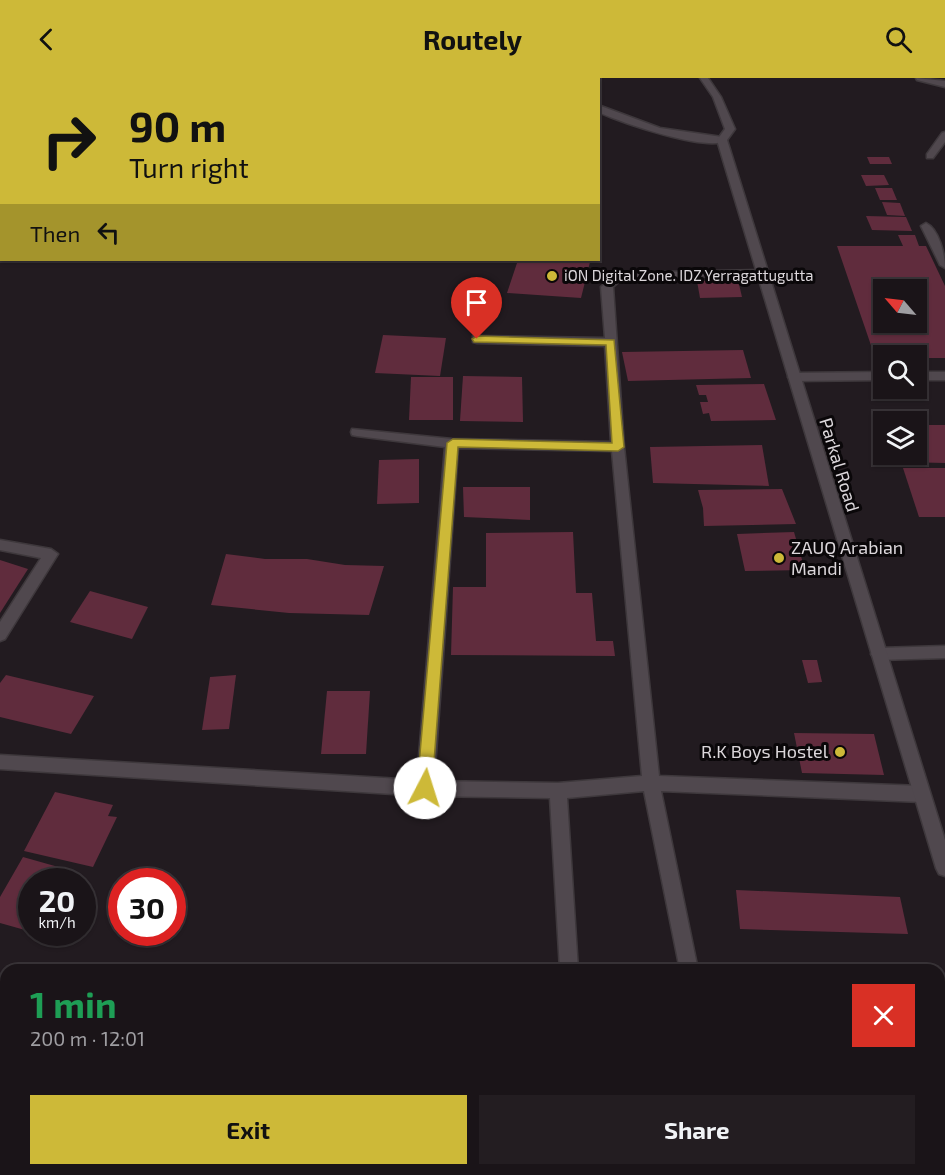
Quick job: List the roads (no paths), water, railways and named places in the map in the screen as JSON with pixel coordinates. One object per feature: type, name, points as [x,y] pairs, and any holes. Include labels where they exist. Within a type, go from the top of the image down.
[{"type":"street","name":"Parkal Road","points":[[704,78],[717,97],[730,129],[722,140],[945,868]]},
{"type":"street","points":[[920,78],[945,84]]},
{"type":"street","points":[[600,109],[621,120],[677,136],[722,140]]},
{"type":"street","points":[[930,156],[945,135]]},
{"type":"street","points":[[926,226],[945,265]]},
{"type":"street","points":[[688,964],[651,783],[618,447],[607,287],[621,275],[762,273]]},
{"type":"street","points":[[477,339],[611,342]]},
{"type":"street","points":[[794,377],[873,376]]},
{"type":"street","points":[[927,376],[945,376]]},
{"type":"street","points":[[357,432],[453,443],[618,447]]},
{"type":"street","points":[[425,788],[453,443]]},
{"type":"street","points":[[0,545],[51,554],[0,636]]},
{"type":"street","points":[[879,654],[945,652]]},
{"type":"street","points":[[0,762],[425,788],[558,791],[651,783],[922,794]]},
{"type":"street","points":[[558,791],[569,964]]},
{"type":"place","name":"iON Digital Zone. IDZ Yerragattugutta","points":[[552,276]]},
{"type":"place","name":"ZAUQ Arabian Mandi","points":[[779,558]]},
{"type":"place","name":"R.K Boys Hostel","points":[[840,752]]}]
